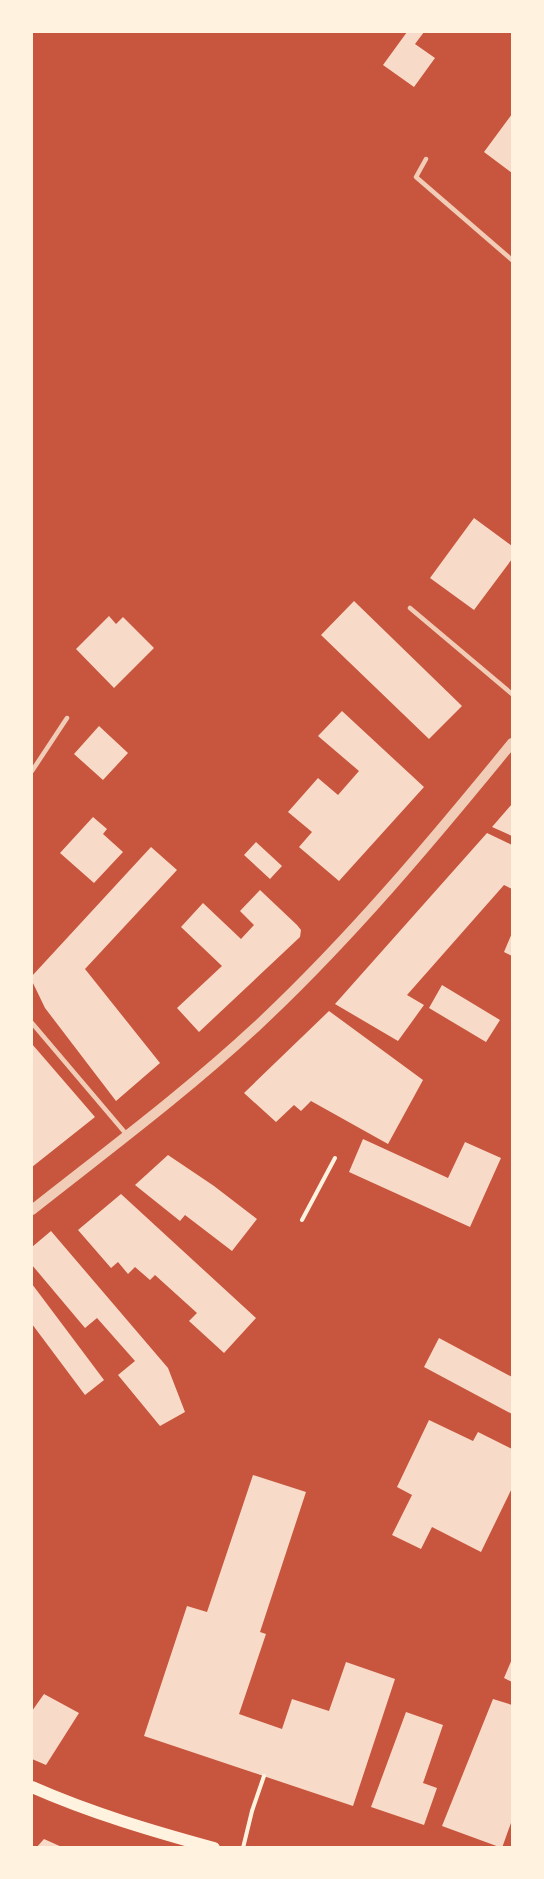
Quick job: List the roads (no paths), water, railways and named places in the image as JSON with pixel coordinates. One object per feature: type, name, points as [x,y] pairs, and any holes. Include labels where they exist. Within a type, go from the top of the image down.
[{"type":"main road","points":[[32,1787],[68,1803],[214,1848]]},
{"type":"street","points":[[32,1210],[201,1077],[258,1025],[308,975],[428,846],[513,743]]},
{"type":"lane","points":[[426,159],[416,177],[513,260]]},
{"type":"lane","points":[[410,608],[513,694]]},
{"type":"lane","points":[[32,771],[67,718]]},
{"type":"lane","points":[[32,1023],[127,1136]]}]
